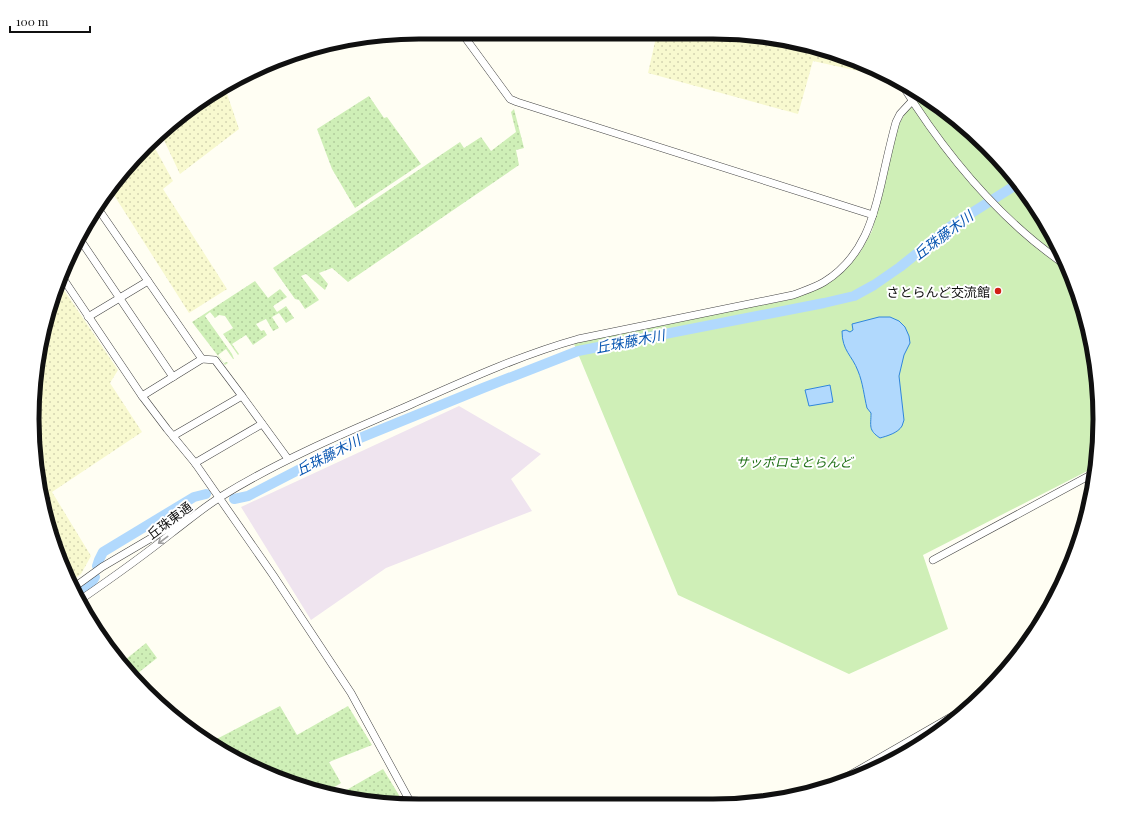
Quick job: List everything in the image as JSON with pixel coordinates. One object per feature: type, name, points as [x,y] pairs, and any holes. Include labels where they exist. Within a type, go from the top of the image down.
[{"type":"street","points":[[466,39],[510,99],[516,102],[874,215]]},
{"type":"street","points":[[907,92],[938,140],[982,192],[1023,232],[1058,259]]},
{"type":"street","points":[[205,508],[258,474],[288,459],[358,427],[473,378],[563,343],[591,335],[793,295],[824,282],[848,262],[868,231],[874,215],[896,122],[900,114],[912,101]]},
{"type":"street","points":[[100,212],[202,359]]},
{"type":"street","points":[[82,243],[173,377]]},
{"type":"street","points":[[88,317],[148,281]]},
{"type":"street","points":[[65,282],[142,396],[220,497],[273,575],[351,693],[409,799]]},
{"type":"street","points":[[142,396],[202,359],[215,360],[288,459]]},
{"type":"street","points":[[173,436],[242,396]]},
{"type":"street","points":[[195,463],[262,424]]},
{"type":"street","points":[[933,560],[1089,476]]},
{"type":"street","name":"丘珠東通","points":[[77,585],[102,567],[205,508]]},
{"type":"street","name":"丘珠東通","points":[[84,597],[205,508]]},
{"type":"shaded area","points":[[459,406],[541,454],[511,479],[532,511],[386,568],[311,620],[241,507]]},
{"type":"green space","points":[[656,39],[713,39],[763,42],[787,46],[835,59],[871,74],[813,61],[798,114],[648,73]]},
{"type":"green space","points":[[226,92],[239,129],[180,174],[163,138],[208,103]]},
{"type":"green space","points":[[369,96],[384,118],[387,117],[421,164],[355,208],[332,169],[317,129]]},
{"type":"green space","name":"サッポロさとらんど","points":[[919,100],[964,133],[999,168],[1029,208],[1054,251],[1073,297],[1086,345],[1090,369],[1093,419],[1090,469],[923,555],[948,629],[849,674],[678,595],[574,344],[575,342],[601,336],[788,300],[808,293],[836,278],[850,265],[861,251],[872,231],[898,126],[906,112]]},
{"type":"green space","points":[[514,109],[524,148],[516,150],[519,165],[348,282],[332,268],[319,273],[328,284],[325,290],[306,274],[301,276],[319,300],[305,309],[299,300],[295,299],[273,268],[460,142],[464,148],[481,137],[491,151],[516,132],[511,112]]},
{"type":"green space","points":[[154,146],[173,181],[163,189],[227,289],[189,313],[113,194],[133,168]]},
{"type":"green space","points":[[255,281],[268,298],[280,289],[287,297],[273,306],[277,312],[286,306],[294,318],[286,323],[279,313],[272,317],[279,328],[273,331],[266,319],[256,324],[261,331],[264,330],[267,335],[253,345],[246,335],[232,344],[239,354],[238,355],[223,334],[233,328],[225,316],[219,315],[215,318],[210,312],[205,316],[234,359],[226,349],[218,355],[224,363],[228,363],[225,365],[192,322]]},
{"type":"green space","points":[[63,288],[118,370],[110,383],[142,432],[52,492],[91,556],[81,574],[74,579],[59,541],[46,493],[40,444],[39,419],[42,369],[52,321]]},
{"type":"green space","points":[[146,643],[157,658],[137,674],[125,660]]},
{"type":"green space","points":[[280,706],[297,735],[348,706],[372,745],[329,762],[341,783],[332,789],[297,779],[274,770],[251,760],[215,740]]},
{"type":"green space","points":[[383,769],[401,798],[369,796],[344,792]]},
{"type":"water","points":[[879,317],[890,317],[899,321],[905,327],[910,343],[904,355],[899,376],[904,420],[903,424],[895,432],[880,438],[872,430],[871,413],[867,408],[861,380],[856,366],[845,348],[842,338],[842,331],[846,330],[850,332],[853,330],[852,324]]},
{"type":"water","points":[[830,385],[833,402],[809,406],[805,390]]},
{"type":"waterway","name":"丘珠藤木川","points":[[234,499],[248,496],[360,438],[578,351],[854,296],[874,285],[900,267],[951,226],[1013,187]]},
{"type":"waterway","name":"丘珠藤木川","points":[[97,566],[103,552],[194,497],[206,494]]},
{"type":"waterway","name":"丘珠藤木川","points":[[80,591],[92,582],[95,577]]},
{"type":"place","name":"さとらんど交流館","points":[[998,291]]}]
